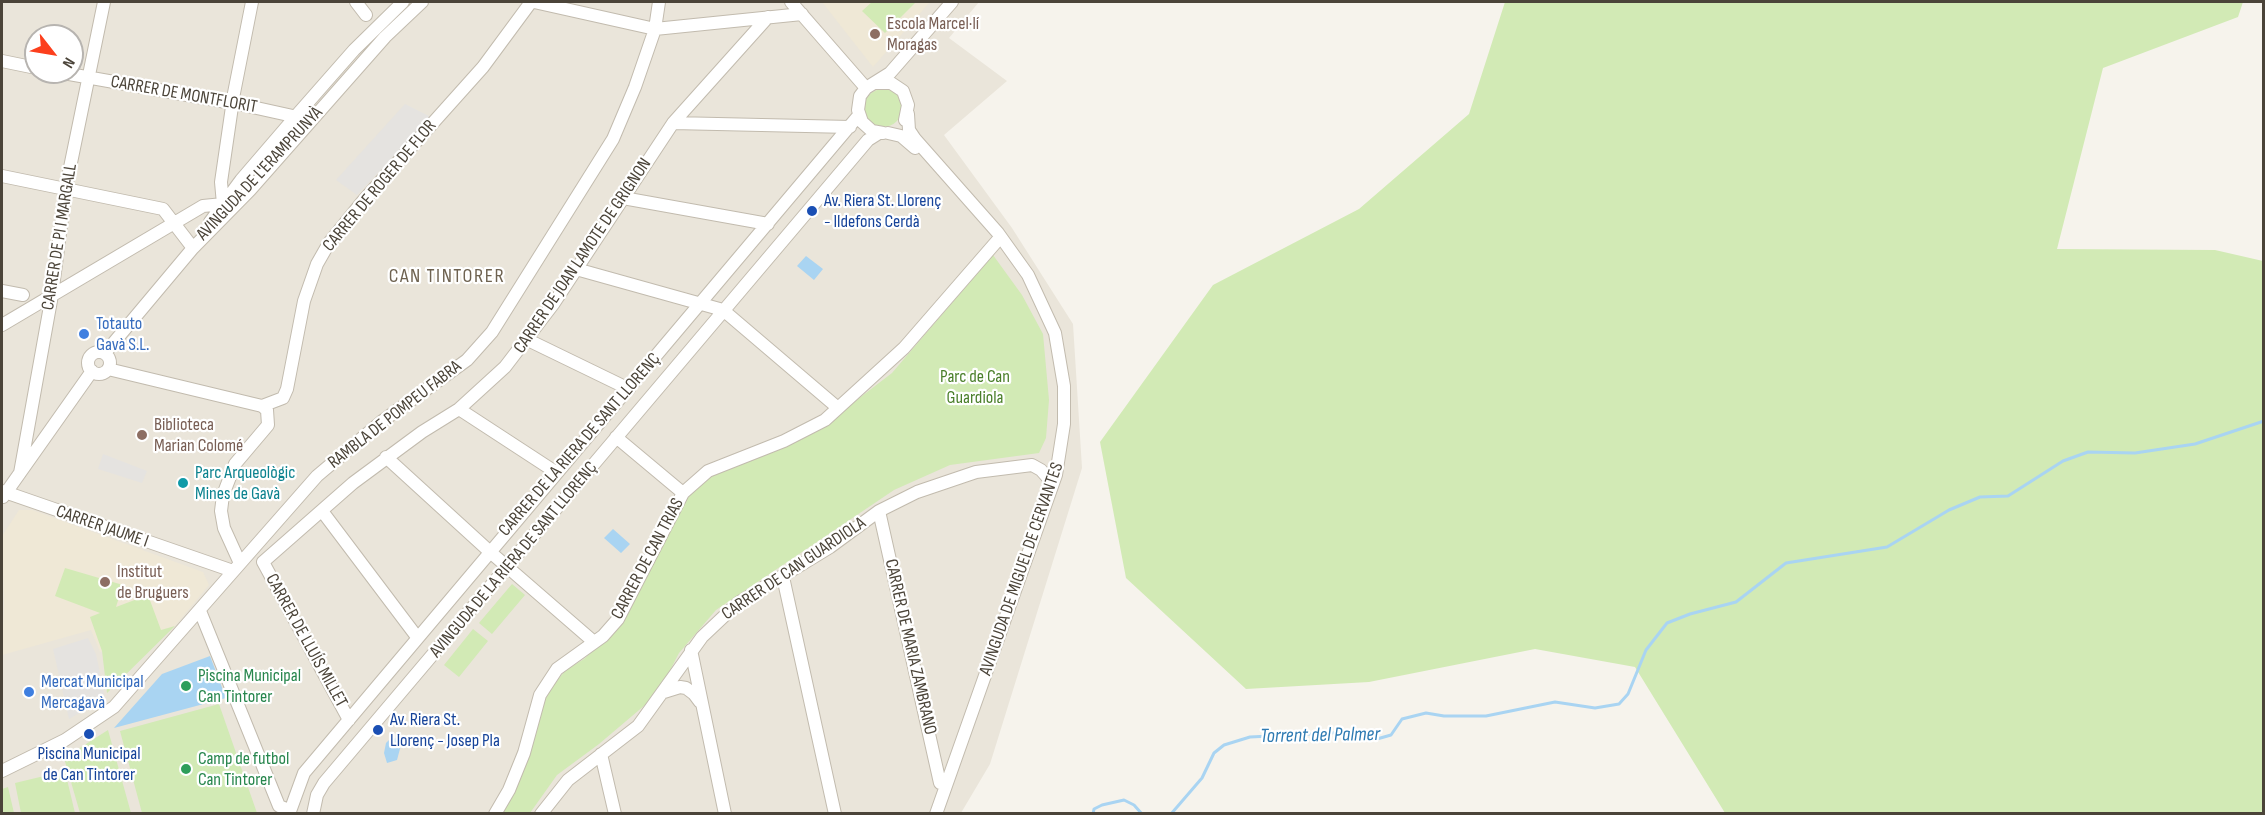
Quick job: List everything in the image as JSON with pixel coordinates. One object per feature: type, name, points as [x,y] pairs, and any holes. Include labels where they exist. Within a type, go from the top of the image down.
[{"type":"street","name":"CARRER DE PI I MARGALL","points":[[20,473],[52,295],[66,188],[104,2]]},
{"type":"street","points":[[2,325],[203,206],[223,204],[221,182],[252,2]]},
{"type":"street","points":[[356,2],[366,15]]},
{"type":"street","name":"AVINGUDA DE L'ERAMPRUNYÀ","points":[[105,353],[192,248],[223,204],[296,116],[354,50],[403,2]]},
{"type":"street","name":"AVINGUDA DE L'ERAMPRUNYÀ","points":[[192,248],[250,190],[385,37],[422,2]]},
{"type":"street","points":[[532,2],[655,29],[802,14]]},
{"type":"street","name":"CARRER DE ROGER DE FLOR","points":[[262,406],[282,398],[287,388],[304,302],[317,264],[329,243],[363,201],[483,68],[532,2]]},
{"type":"street","name":"RAMBLA DE POMPEU FABRA","points":[[2,771],[65,740],[114,707],[317,476],[381,422],[467,360],[492,332],[613,139],[635,87],[655,29],[659,2]]},
{"type":"street","points":[[790,2],[871,86]]},
{"type":"street","points":[[871,86],[897,65],[952,2]]},
{"type":"street","name":"CARRER DE JOAN LAMOTE DE GRIGNON","points":[[267,558],[386,457],[459,409],[485,388],[528,340],[673,123],[768,17]]},
{"type":"street","points":[[2,61],[24,66]]},
{"type":"street","points":[[859,115],[866,126],[884,133],[900,126],[908,114],[907,100],[897,87],[894,76],[897,65]]},
{"type":"street","name":"CARRER DE MONTFLORIT","points":[[84,77],[233,103],[310,121]]},
{"type":"street","points":[[871,86],[889,83],[897,87]]},
{"type":"street","name":"CARRER DE LA RIERA DE SANT LLORENÇ","points":[[285,811],[304,773],[489,551],[850,127],[859,115],[859,101],[871,86]]},
{"type":"street","name":"AVINGUDA DE MIGUEL DE CERVANTES","points":[[908,114],[909,130],[915,139],[998,233],[1028,275],[1055,333],[1064,386],[1064,424],[1056,475],[936,813]]},
{"type":"street","points":[[673,123],[850,127]]},
{"type":"street","name":"AVINGUDA DE MIGUEL DE CERVANTES","points":[[884,133],[901,136],[910,143],[998,241],[1026,282],[1039,308],[1050,340],[1059,414],[1055,451],[1048,478],[929,813]]},
{"type":"street","name":"AVINGUDA DE LA RIERA DE SANT LLORENÇ","points":[[313,813],[317,795],[324,783],[868,140],[884,133]]},
{"type":"street","points":[[2,176],[163,208],[192,248]]},
{"type":"street","points":[[623,198],[768,224]]},
{"type":"street","name":"CARRER DE CAN TRIAS","points":[[495,813],[509,790],[524,753],[540,695],[557,669],[594,642],[618,619],[683,493],[700,475],[798,434],[825,420],[904,348],[998,241]]},
{"type":"street","points":[[576,269],[699,306],[723,310],[838,408]]},
{"type":"street","points":[[2,291],[23,295]]},
{"type":"street","points":[[528,340],[629,389]]},
{"type":"street","points":[[92,371],[89,364],[90,357],[96,352],[105,353],[110,360],[108,369]]},
{"type":"street","points":[[92,371],[101,373],[108,369],[262,406],[267,410],[268,425],[234,464],[223,495],[221,511],[224,528],[239,563]]},
{"type":"street","points":[[3,496],[92,371]]},
{"type":"street","points":[[459,409],[556,473]]},
{"type":"street","points":[[616,437],[683,493]]},
{"type":"street","points":[[386,457],[508,568],[594,642]]},
{"type":"street","name":"CARRER DE CAN GUARDIOLA","points":[[541,813],[568,780],[630,733],[664,692],[691,650],[720,618],[738,603],[783,577],[879,511],[917,492],[976,472],[1032,465],[1048,478]]},
{"type":"street","name":"CARRER JAUME I","points":[[3,496],[239,563],[267,558]]},
{"type":"street","points":[[321,511],[417,637]]},
{"type":"street","name":"CARRER DE MARIA ZAMBRANO","points":[[879,511],[940,783]]},
{"type":"street","points":[[258,544],[267,558]]},
{"type":"street","name":"CARRER DE LLUÍS MILLET","points":[[267,558],[349,720]]},
{"type":"street","points":[[783,577],[835,813]]},
{"type":"street","points":[[200,611],[285,811]]},
{"type":"street","points":[[691,650],[725,813]]},
{"type":"street","points":[[664,692],[680,687],[686,688],[694,694],[701,706]]},
{"type":"street","points":[[601,753],[615,813]]},
{"type":"shaded area","points":[[2,2],[979,2],[949,38],[1007,81],[944,135],[1012,228],[1073,324],[1082,468],[990,764],[961,813],[2,814]]},
{"type":"shaded area","name":"Escola Marcel·lí Moragas","points":[[822,2],[930,2],[873,67]]},
{"type":"shaded area","points":[[405,104],[431,117],[357,195],[336,180]]},
{"type":"shaded area","points":[[103,454],[147,471],[142,483],[98,469]]},
{"type":"shaded area","name":"Institut de Bruguers","points":[[19,510],[32,510],[203,572],[209,585],[175,626],[100,652],[91,630],[2,655],[4,603],[2,536]]},
{"type":"shaded area","points":[[88,638],[96,654],[105,698],[69,719],[53,649]]},
{"type":"green space","points":[[872,2],[916,2],[885,33],[862,11]]},
{"type":"green space","points":[[1505,2],[2243,2],[2238,17],[2103,68],[2057,249],[2215,250],[2263,261],[2263,813],[1725,813],[1635,667],[1535,649],[1369,682],[1246,689],[1126,578],[1100,442],[1213,285],[1359,209],[1469,114]]},
{"type":"green space","points":[[883,89],[896,95],[902,108],[896,121],[883,127],[870,121],[864,108],[870,95]]},
{"type":"green space","name":"Parc de Can Guardiola","points":[[993,255],[1022,295],[1043,334],[1049,400],[1046,438],[1039,453],[950,465],[894,490],[716,610],[679,653],[658,694],[599,744],[557,775],[530,813],[500,814],[541,707],[553,685],[566,670],[584,659],[618,627],[684,499],[704,477],[828,422],[892,373]]},
{"type":"green space","points":[[65,568],[123,585],[116,607],[148,595],[161,630],[175,626],[107,693],[102,651],[90,617],[100,613],[55,596]]},
{"type":"green space","points":[[512,584],[525,595],[492,634],[479,623]]},
{"type":"green space","points":[[473,629],[488,641],[459,677],[444,665]]},
{"type":"green space","name":"Camp de futbol Can Tintorer","points":[[219,704],[257,813],[142,813],[120,731]]},
{"type":"green space","points":[[108,730],[131,813],[80,813],[64,758]]},
{"type":"green space","points":[[65,771],[75,813],[21,813],[15,783]]},
{"type":"green space","points":[[8,787],[14,813],[2,813],[2,789]]},
{"type":"water","points":[[806,256],[823,269],[814,280],[797,266]]},
{"type":"water","points":[[613,529],[630,544],[621,553],[604,538]]},
{"type":"water","name":"Piscina Municipal Can Tintorer","points":[[210,656],[226,698],[114,728],[162,674]]},
{"type":"water","points":[[397,738],[401,745],[397,760],[387,763],[384,753],[386,743],[390,739]]},
{"type":"waterway","name":"Torrent del Palmer","points":[[1171,814],[1202,778],[1214,753],[1224,745],[1250,737],[1350,732],[1377,739],[1391,735],[1402,719],[1426,713],[1444,716],[1486,716],[1555,702],[1595,708],[1619,704],[1628,694],[1646,650],[1667,623],[1690,614],[1736,602],[1786,563],[1887,547],[1949,510],[1980,497],[2008,496],[2063,461],[2088,452],[2135,453],[2195,444],[2264,421]]},
{"type":"waterway","name":"Torrent del Palmer","points":[[1093,814],[1094,809],[1102,805],[1124,800],[1134,805],[1142,814]]},
{"type":"place","name":"Escola Marcel·lí Moragas","points":[[875,34]]},
{"type":"place","name":"Av. Riera St. Llorenç - Ildefons Cerdà","points":[[812,211]]},
{"type":"place","name":"Totauto Gavà S.L.","points":[[84,334]]},
{"type":"place","name":"Biblioteca Marian Colomé","points":[[142,435]]},
{"type":"place","name":"Parc Arqueològic Mines de Gavà","points":[[183,483]]},
{"type":"place","name":"Institut de Bruguers","points":[[105,582]]},
{"type":"place","name":"Piscina Municipal Can Tintorer","points":[[186,686]]},
{"type":"place","name":"Mercat Municipal Mercagavà","points":[[29,692]]},
{"type":"place","name":"Av. Riera St. Llorenç - Josep Pla","points":[[378,730]]},
{"type":"place","name":"Piscina Municipal de Can Tintorer","points":[[89,734]]},
{"type":"place","name":"Camp de futbol Can Tintorer","points":[[186,769]]},
{"type":"district","name":"CAN TINTORER","points":[[447,277]]}]
